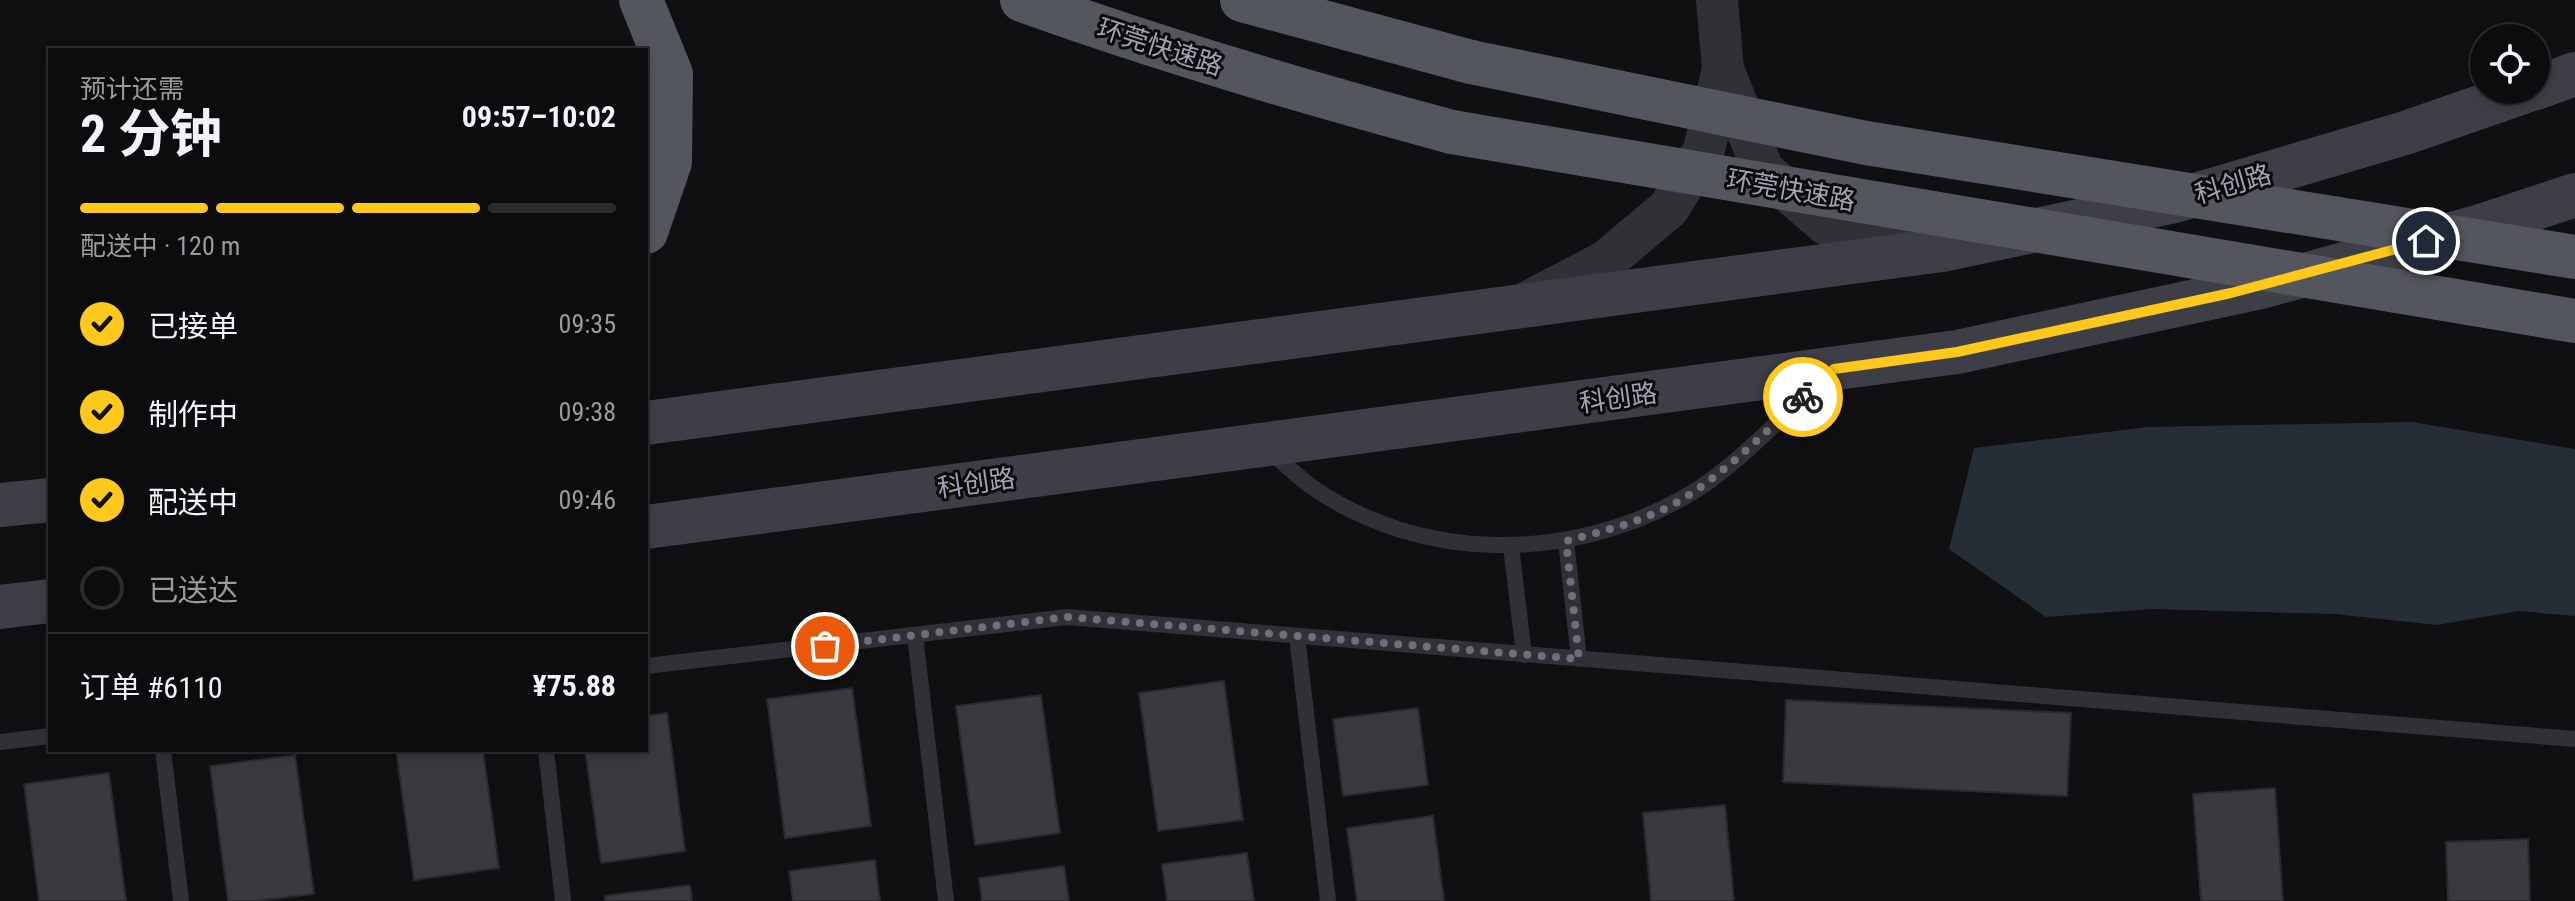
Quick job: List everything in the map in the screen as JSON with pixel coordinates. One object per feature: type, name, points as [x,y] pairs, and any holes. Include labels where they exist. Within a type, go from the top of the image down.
[{"type":"highway","points":[[641,0],[671,74],[670,162],[648,226]]},
{"type":"highway","name":"环莞快速路","points":[[1022,0],[1125,37],[1290,89],[1452,132],[2575,321]]},
{"type":"highway","points":[[1242,0],[1471,62],[1866,143],[2575,257]]},
{"type":"main road","points":[[2550,83],[2575,74]]},
{"type":"main road","name":"科创路","points":[[648,423],[1942,250],[2175,201],[2405,133],[2489,104]]},
{"type":"main road","name":"科创路","points":[[648,527],[1957,352],[2261,287],[2481,226],[2575,195]]},
{"type":"main road","points":[[0,505],[48,500]]},
{"type":"main road","points":[[0,607],[48,601]]},
{"type":"street","points":[[1717,0],[1723,69],[1763,170],[1826,224],[1874,245],[1942,250]]},
{"type":"street","points":[[1518,307],[1606,261],[1669,208],[1704,150],[1723,69]]},
{"type":"lane","points":[[1262,446],[1313,487],[1371,519],[1433,539],[1511,546],[1566,541],[1626,525],[1685,497],[1737,458],[1834,369]]},
{"type":"lane","points":[[1566,541],[1579,659]]},
{"type":"lane","points":[[1511,546],[1524,655]]},
{"type":"lane","points":[[648,666],[1067,617],[2575,739]]},
{"type":"lane","points":[[915,635],[946,901]]},
{"type":"lane","points":[[1297,636],[1328,901]]},
{"type":"lane","points":[[0,742],[48,736]]},
{"type":"lane","points":[[163,752],[181,901]]},
{"type":"lane","points":[[546,752],[563,901]]},
{"type":"shaded area","points":[[2412,422],[2575,449],[2575,616],[2519,611],[2437,625],[2334,614],[2152,609],[2046,617],[1949,549],[1974,448],[2148,427]]},
{"type":"building","points":[[1224,681],[1243,820],[1158,831],[1139,693]]},
{"type":"building","points":[[852,688],[871,826],[785,838],[767,699]]},
{"type":"building","points":[[1041,695],[1060,833],[975,845],[956,706]]},
{"type":"building","points":[[1786,700],[2071,713],[2067,796],[1783,782]]},
{"type":"building","points":[[1418,708],[1428,785],[1343,796],[1333,719]]},
{"type":"building","points":[[667,713],[685,851],[601,863],[585,752],[648,752],[648,716]]},
{"type":"building","points":[[396,752],[483,752],[499,868],[414,880]]},
{"type":"building","points":[[295,755],[314,894],[228,901],[210,766]]},
{"type":"building","points":[[109,773],[126,901],[39,901],[24,784]]},
{"type":"building","points":[[2275,788],[2283,901],[2201,901],[2193,794]]},
{"type":"building","points":[[1725,805],[1734,901],[1651,901],[1643,813]]},
{"type":"building","points":[[1433,816],[1444,901],[1357,901],[1347,828]]},
{"type":"building","points":[[2528,839],[2530,901],[2448,901],[2446,842]]},
{"type":"building","points":[[1247,853],[1254,901],[1167,901],[1162,864]]},
{"type":"building","points":[[875,860],[880,901],[793,901],[789,871]]},
{"type":"building","points":[[1064,866],[1069,901],[982,901],[979,878]]},
{"type":"building","points":[[690,885],[692,901],[605,901],[605,896]]},
{"type":"way so far","points":[[825,646],[1067,617],[1579,659],[1566,541],[1626,525],[1685,497],[1737,458],[1803,397]]},
{"type":"route","points":[[1803,397],[1834,369],[1957,352],[2261,287],[2426,241]]}]
